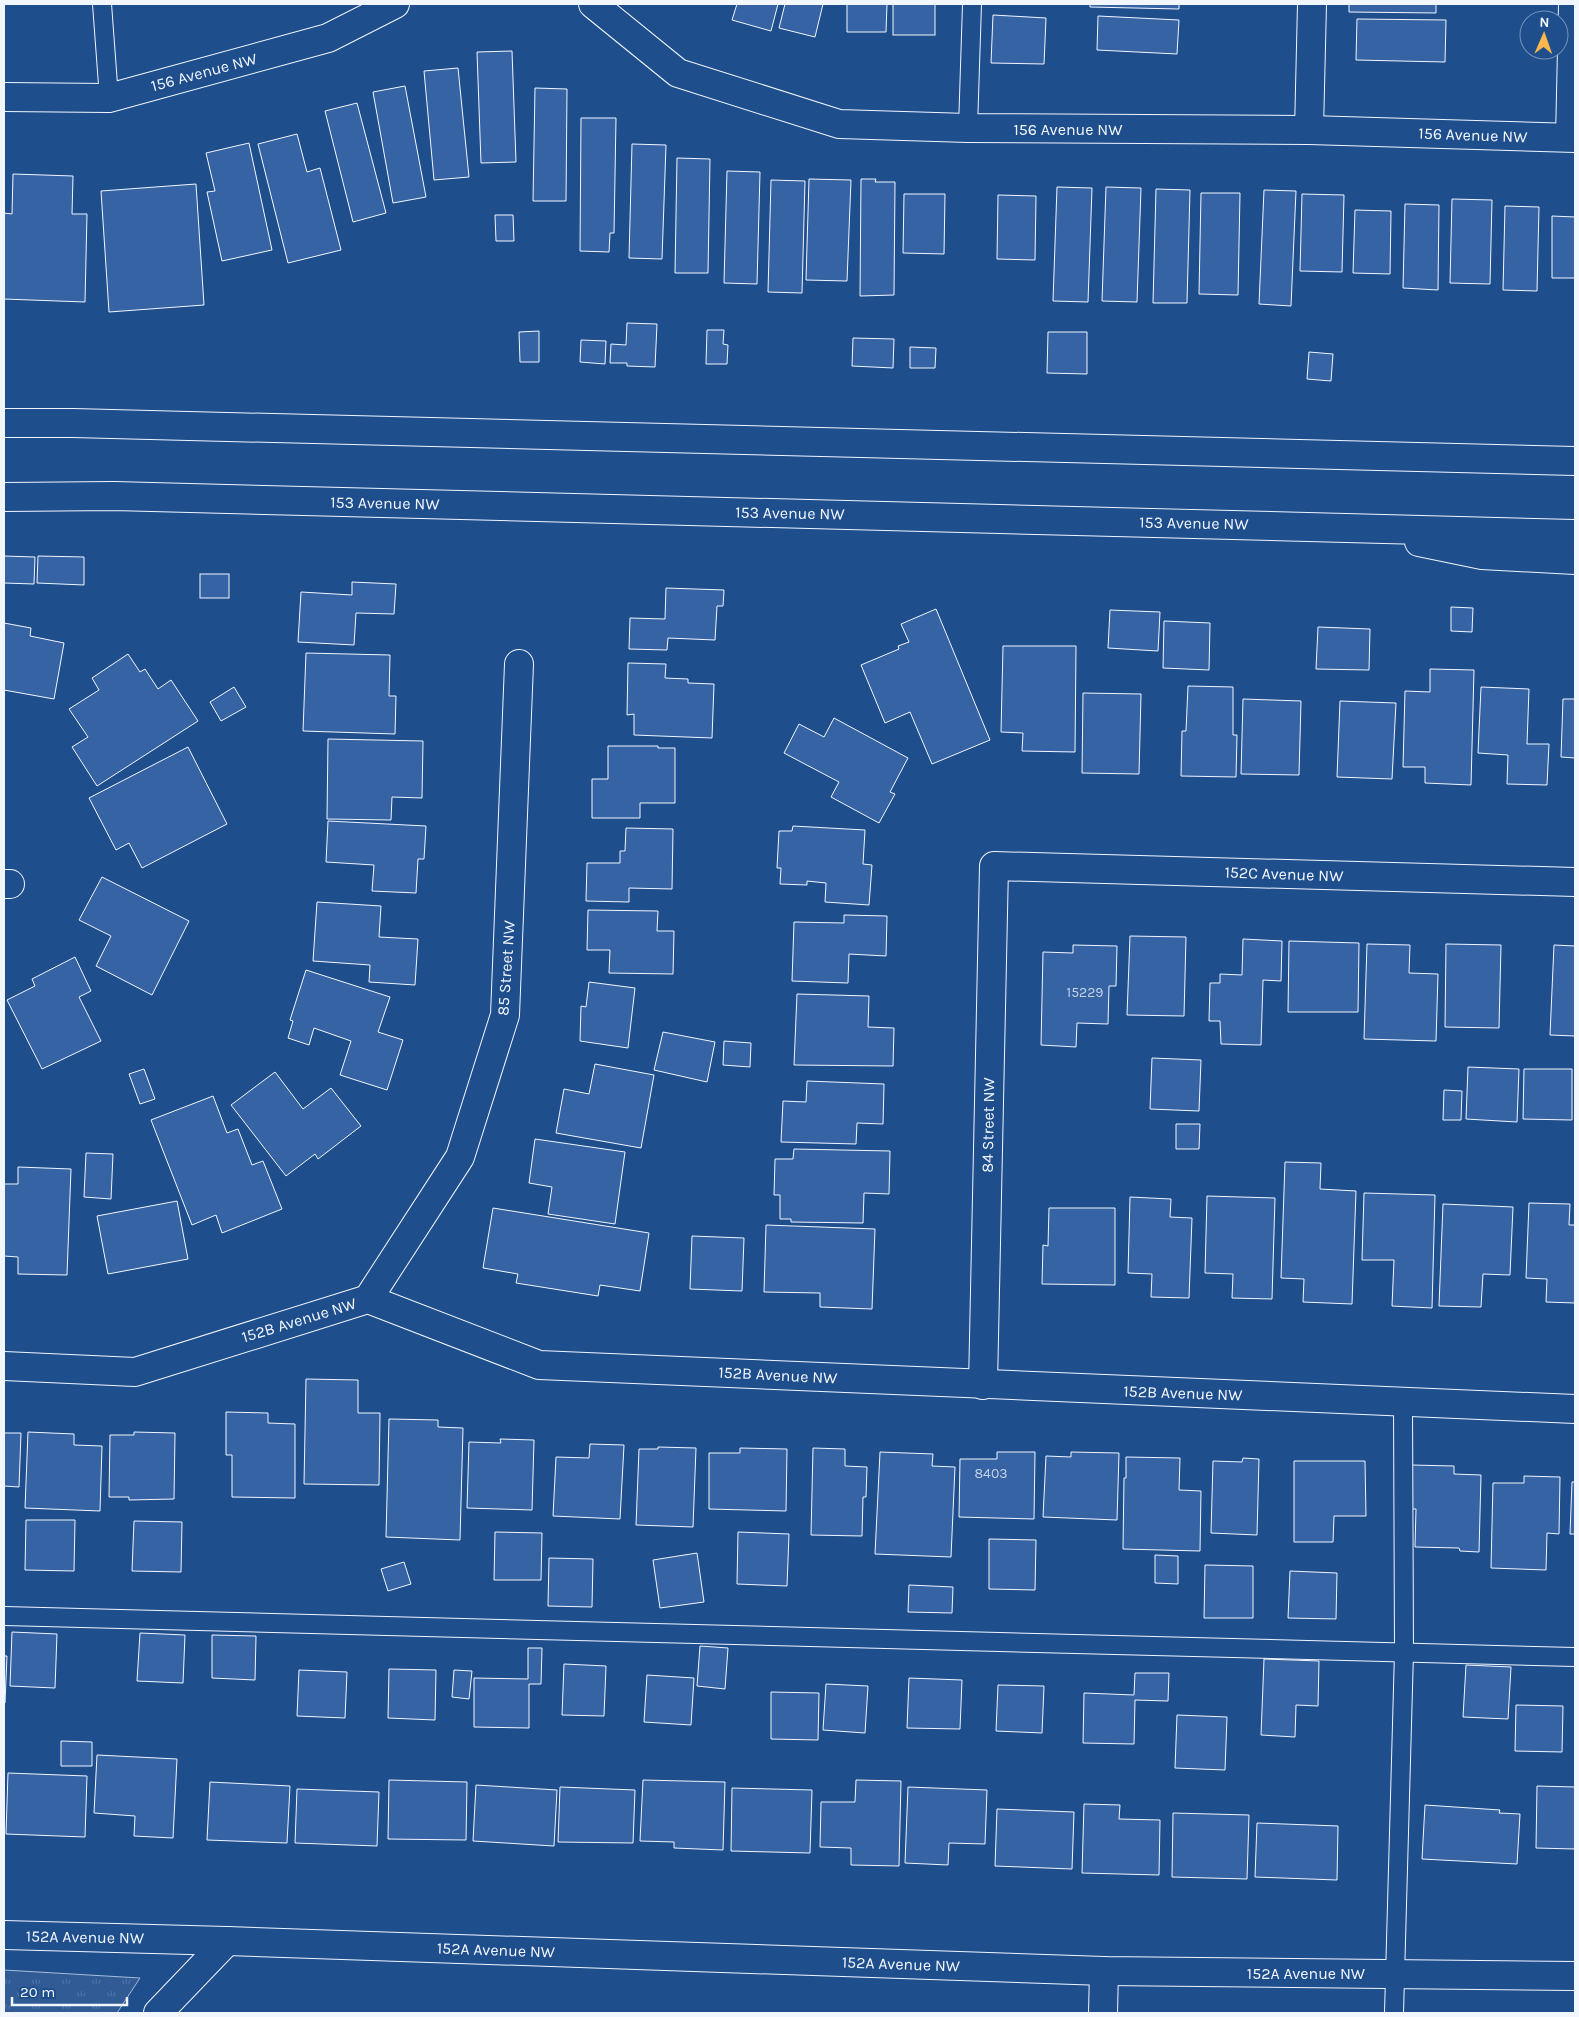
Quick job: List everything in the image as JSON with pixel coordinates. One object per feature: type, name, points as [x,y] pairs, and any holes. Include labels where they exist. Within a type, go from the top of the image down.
[{"type":"street","name":"156 Avenue NW","points":[[4,97],[109,98],[328,38],[395,4]]},
{"type":"street","name":"156 Avenue NW","points":[[593,4],[678,73],[839,124],[968,128],[1309,130],[1570,138]]},
{"type":"street","points":[[1309,130],[1312,4]]},
{"type":"street","points":[[4,423],[73,423],[1575,461]]},
{"type":"street","name":"153 Avenue NW","points":[[4,497],[114,496],[1575,534]]},
{"type":"street","points":[[1349,527],[1482,555],[1575,560]]},
{"type":"street","name":"85 Street NW","points":[[368,1298],[460,1157],[505,1015],[519,664]]},
{"type":"street","name":"152C Avenue NW","points":[[994,866],[1575,882]]},
{"type":"street","name":"84 Street NW","points":[[983,1384],[994,866]]},
{"type":"street","name":"152B Avenue NW","points":[[4,1366],[135,1372],[368,1298],[539,1365],[1575,1409]]},
{"type":"street","name":"152A Avenue NW","points":[[4,1935],[1104,1971],[1575,1976]]},
{"type":"street","points":[[158,2013],[227,1941]]},
{"type":"street","points":[[1103,2013],[1104,1971]]},
{"type":"lane","points":[[102,4],[109,98]]},
{"type":"lane","points":[[968,128],[972,4]]},
{"type":"lane","points":[[1568,4],[1570,138]]},
{"type":"lane","points":[[1394,2013],[1404,1652],[1403,1402]]},
{"type":"lane","points":[[4,1616],[1575,1657]]},
{"type":"green space","points":[[4,1970],[140,1978],[117,2013],[4,2013]]},
{"type":"building","points":[[737,4],[778,4],[771,31],[732,20]]},
{"type":"building","points":[[785,4],[823,4],[815,37],[779,28]]},
{"type":"building","points":[[847,4],[887,4],[886,32],[847,32]]},
{"type":"building","points":[[893,4],[935,4],[935,35],[893,35]]},
{"type":"building","points":[[1090,4],[1179,4],[1179,9],[1090,7]]},
{"type":"building","points":[[1349,4],[1436,4],[1436,13],[1349,12]]},
{"type":"building","points":[[993,15],[1046,18],[1044,64],[991,63]]},
{"type":"building","points":[[1098,16],[1179,20],[1177,54],[1097,50]]},
{"type":"building","points":[[1357,19],[1446,20],[1445,62],[1356,60]]},
{"type":"building","points":[[512,51],[516,162],[481,163],[477,52]]},
{"type":"building","points":[[458,68],[469,177],[434,180],[424,71]]},
{"type":"building","points":[[405,86],[426,197],[393,203],[373,92]]},
{"type":"building","points":[[535,88],[567,89],[566,201],[533,201]]},
{"type":"building","points":[[357,103],[386,213],[353,222],[325,111]]},
{"type":"building","points":[[581,118],[616,118],[614,233],[610,233],[609,252],[580,251]]},
{"type":"building","points":[[297,134],[307,172],[320,168],[341,250],[288,263],[258,144]]},
{"type":"building","points":[[249,143],[272,250],[222,261],[207,192],[215,191],[206,153]]},
{"type":"building","points":[[632,144],[666,145],[662,259],[629,258]]},
{"type":"building","points":[[677,158],[710,159],[708,273],[675,273]]},
{"type":"building","points":[[727,171],[760,172],[757,284],[724,283]]},
{"type":"building","points":[[13,174],[73,176],[72,214],[87,214],[85,302],[4,299],[4,213],[12,214]]},
{"type":"building","points":[[809,179],[851,180],[847,281],[806,280]]},
{"type":"building","points":[[861,179],[876,179],[875,182],[895,182],[894,295],[860,296]]},
{"type":"building","points":[[771,180],[805,181],[802,293],[768,292]]},
{"type":"building","points":[[196,184],[204,305],[109,312],[101,191]]},
{"type":"building","points":[[1057,187],[1092,188],[1088,302],[1053,301]]},
{"type":"building","points":[[1106,187],[1141,188],[1137,302],[1102,301]]},
{"type":"building","points":[[1156,189],[1190,190],[1187,303],[1153,303]]},
{"type":"building","points":[[1264,190],[1296,191],[1291,306],[1259,304]]},
{"type":"building","points":[[1201,193],[1240,193],[1238,295],[1199,294]]},
{"type":"building","points":[[904,194],[945,194],[944,254],[903,253]]},
{"type":"building","points":[[1302,194],[1344,195],[1342,272],[1300,271]]},
{"type":"building","points":[[998,195],[1036,196],[1035,260],[997,259]]},
{"type":"building","points":[[1452,199],[1492,200],[1490,284],[1450,283]]},
{"type":"building","points":[[1405,204],[1439,205],[1438,290],[1403,288]]},
{"type":"building","points":[[1505,206],[1539,207],[1537,291],[1503,290]]},
{"type":"building","points":[[1355,210],[1391,211],[1390,274],[1353,273]]},
{"type":"building","points":[[495,215],[513,215],[514,241],[496,241]]},
{"type":"building","points":[[1552,216],[1575,217],[1575,278],[1552,278]]},
{"type":"building","points":[[627,323],[657,324],[655,367],[627,366],[627,363],[610,363],[611,344],[626,345]]},
{"type":"building","points":[[707,330],[724,330],[723,344],[728,345],[727,364],[706,364]]},
{"type":"building","points":[[539,331],[539,362],[520,362],[519,332]]},
{"type":"building","points":[[1048,332],[1087,332],[1087,374],[1047,373]]},
{"type":"building","points":[[853,338],[894,339],[893,368],[852,366]]},
{"type":"building","points":[[581,340],[606,341],[605,364],[580,362]]},
{"type":"building","points":[[910,347],[936,348],[935,368],[910,368]]},
{"type":"building","points":[[1309,352],[1333,354],[1331,381],[1307,379]]},
{"type":"building","points":[[4,556],[35,557],[34,584],[4,583]]},
{"type":"building","points":[[38,556],[84,557],[84,585],[37,583]]},
{"type":"building","points":[[200,574],[229,574],[229,598],[200,598]]},
{"type":"building","points":[[352,582],[396,584],[394,614],[356,613],[354,645],[298,642],[301,592],[352,595]]},
{"type":"building","points":[[666,588],[724,590],[723,606],[717,606],[715,640],[668,638],[667,650],[629,649],[630,618],[665,619]]},
{"type":"building","points":[[1451,607],[1473,608],[1472,632],[1451,631]]},
{"type":"building","points":[[936,609],[990,740],[932,764],[910,712],[885,723],[861,665],[899,649],[898,646],[909,642],[901,624]]},
{"type":"building","points":[[1110,610],[1160,612],[1158,651],[1108,648]]},
{"type":"building","points":[[1164,621],[1210,623],[1209,670],[1163,668]]},
{"type":"building","points":[[4,623],[31,628],[30,636],[64,643],[54,699],[4,690]]},
{"type":"building","points":[[1318,627],[1370,629],[1369,670],[1316,669]]},
{"type":"building","points":[[1003,646],[1076,646],[1075,752],[1022,751],[1023,733],[1001,732]]},
{"type":"building","points":[[306,653],[390,655],[389,696],[396,696],[395,734],[303,731]]},
{"type":"building","points":[[128,654],[140,672],[145,669],[158,689],[171,680],[198,721],[97,786],[72,747],[88,737],[69,709],[99,690],[92,678]]},
{"type":"building","points":[[628,663],[666,664],[665,678],[688,679],[688,683],[714,684],[712,738],[634,735],[634,714],[627,715]]},
{"type":"building","points":[[1430,669],[1474,670],[1471,785],[1425,783],[1425,767],[1403,767],[1405,691],[1430,692]]},
{"type":"building","points":[[1188,686],[1233,687],[1233,735],[1237,735],[1236,777],[1181,776],[1182,731],[1186,731]]},
{"type":"building","points":[[234,687],[246,707],[221,721],[210,702]]},
{"type":"building","points":[[1481,687],[1529,689],[1527,744],[1549,744],[1547,785],[1507,784],[1508,755],[1478,753]]},
{"type":"building","points":[[1083,693],[1141,694],[1139,774],[1082,773]]},
{"type":"building","points":[[1243,699],[1301,701],[1299,775],[1241,774]]},
{"type":"building","points":[[1563,699],[1575,699],[1575,758],[1561,757]]},
{"type":"building","points":[[1340,701],[1396,703],[1392,779],[1337,777]]},
{"type":"building","points":[[834,718],[908,758],[890,792],[895,794],[879,823],[831,797],[839,782],[784,753],[799,724],[824,737]]},
{"type":"building","points":[[328,739],[423,741],[422,798],[392,797],[391,820],[327,819]]},
{"type":"building","points":[[608,746],[675,748],[675,803],[640,803],[640,818],[592,818],[592,779],[608,779]]},
{"type":"building","points":[[188,747],[227,824],[142,868],[129,843],[116,850],[89,798]]},
{"type":"building","points":[[328,821],[426,826],[424,859],[418,859],[416,893],[372,891],[374,865],[326,862]]},
{"type":"building","points":[[793,826],[865,830],[863,864],[872,865],[869,905],[825,902],[826,883],[807,881],[807,885],[780,884],[781,868],[777,868],[779,831],[792,831]]},
{"type":"building","points":[[626,828],[673,829],[672,889],[629,888],[629,902],[586,901],[587,863],[620,863],[620,851],[625,851]]},
{"type":"building","points":[[102,877],[189,921],[152,995],[96,966],[111,936],[79,920]]},
{"type":"building","points":[[317,902],[381,906],[379,937],[418,939],[415,985],[369,982],[370,965],[313,961]]},
{"type":"building","points":[[588,910],[658,911],[657,931],[674,931],[673,974],[609,973],[610,950],[587,950]]},
{"type":"building","points":[[844,915],[887,916],[886,956],[849,954],[848,983],[792,981],[794,922],[844,923]]},
{"type":"building","points":[[1130,936],[1186,937],[1184,1016],[1127,1015]]},
{"type":"building","points":[[1243,939],[1282,941],[1281,981],[1263,980],[1261,1045],[1221,1044],[1220,1021],[1209,1021],[1210,983],[1220,983],[1220,974],[1242,975]]},
{"type":"building","points":[[1289,941],[1359,943],[1358,1012],[1288,1012]]},
{"type":"building","points":[[1367,944],[1410,945],[1409,973],[1438,974],[1436,1041],[1364,1039]]},
{"type":"building","points":[[1446,944],[1501,945],[1499,1028],[1445,1027]]},
{"type":"building","points":[[1073,945],[1117,946],[1116,986],[1109,986],[1108,1024],[1077,1023],[1076,1047],[1041,1045],[1043,952],[1073,953]]},
{"type":"building","points":[[1554,945],[1575,946],[1575,1036],[1550,1035]]},
{"type":"building","points":[[75,957],[91,991],[79,997],[101,1041],[42,1069],[7,1000],[35,986],[32,979]]},
{"type":"building","points":[[306,970],[390,997],[378,1032],[403,1040],[387,1090],[340,1075],[351,1041],[314,1028],[309,1045],[288,1038],[293,1021],[290,1020]]},
{"type":"building","points":[[589,982],[635,988],[628,1048],[580,1041],[581,1006],[586,1007]]},
{"type":"building","points":[[797,994],[869,996],[868,1027],[894,1028],[893,1066],[794,1065]]},
{"type":"building","points":[[663,1032],[715,1042],[707,1082],[654,1070]]},
{"type":"building","points":[[724,1041],[751,1043],[750,1067],[723,1065]]},
{"type":"building","points":[[1152,1058],[1201,1060],[1199,1111],[1150,1109]]},
{"type":"building","points":[[595,1064],[654,1075],[641,1148],[556,1133],[564,1089],[589,1094]]},
{"type":"building","points":[[1468,1067],[1519,1069],[1517,1122],[1466,1119]]},
{"type":"building","points":[[144,1069],[155,1099],[140,1104],[129,1074]]},
{"type":"building","points":[[1524,1069],[1572,1069],[1572,1120],[1523,1119]]},
{"type":"building","points":[[275,1072],[303,1109],[331,1088],[361,1126],[318,1159],[315,1154],[286,1176],[231,1105]]},
{"type":"building","points":[[807,1081],[884,1084],[883,1124],[857,1123],[856,1144],[781,1142],[783,1101],[806,1102]]},
{"type":"building","points":[[1444,1090],[1462,1091],[1461,1120],[1443,1120]]},
{"type":"building","points":[[213,1096],[227,1133],[238,1129],[252,1165],[263,1161],[282,1209],[222,1233],[216,1215],[192,1225],[151,1120]]},
{"type":"building","points":[[1176,1124],[1200,1124],[1199,1149],[1176,1149]]},
{"type":"building","points":[[535,1139],[625,1152],[615,1224],[548,1214],[552,1187],[529,1183]]},
{"type":"building","points":[[794,1149],[890,1151],[889,1194],[864,1193],[863,1223],[791,1222],[791,1219],[780,1219],[780,1195],[774,1195],[775,1159],[793,1159]]},
{"type":"building","points":[[86,1153],[113,1154],[111,1199],[84,1197]]},
{"type":"building","points":[[1285,1162],[1321,1163],[1320,1189],[1356,1191],[1352,1304],[1303,1302],[1304,1279],[1281,1278]]},
{"type":"building","points":[[18,1167],[71,1169],[67,1275],[18,1274],[18,1257],[4,1256],[4,1184],[18,1184]]},
{"type":"building","points":[[1364,1193],[1435,1195],[1432,1308],[1392,1306],[1394,1260],[1362,1260]]},
{"type":"building","points":[[1207,1196],[1275,1198],[1272,1299],[1232,1298],[1233,1274],[1205,1273]]},
{"type":"building","points":[[1130,1197],[1171,1199],[1170,1217],[1192,1218],[1189,1298],[1151,1297],[1152,1274],[1128,1273]]},
{"type":"building","points":[[177,1201],[188,1259],[108,1274],[97,1216]]},
{"type":"building","points":[[1529,1203],[1570,1204],[1569,1225],[1575,1225],[1575,1303],[1546,1302],[1547,1279],[1526,1278]]},
{"type":"building","points":[[1443,1204],[1513,1207],[1510,1275],[1483,1274],[1481,1307],[1439,1306]]},
{"type":"building","points":[[493,1208],[649,1233],[640,1291],[600,1285],[598,1296],[516,1283],[518,1274],[483,1268]]},
{"type":"building","points":[[1049,1208],[1115,1208],[1115,1285],[1042,1284],[1043,1245],[1048,1246]]},
{"type":"building","points":[[766,1225],[875,1229],[872,1309],[820,1307],[820,1293],[764,1292]]},
{"type":"building","points":[[692,1236],[744,1238],[742,1291],[690,1289]]},
{"type":"building","points":[[306,1379],[358,1380],[358,1413],[380,1413],[379,1485],[304,1484]]},
{"type":"building","points":[[226,1412],[268,1413],[268,1423],[295,1424],[295,1498],[232,1497],[232,1455],[226,1455]]},
{"type":"building","points":[[389,1419],[438,1420],[438,1427],[463,1428],[460,1540],[386,1537]]},
{"type":"building","points":[[28,1432],[74,1434],[74,1445],[102,1446],[100,1511],[25,1508]]},
{"type":"building","points":[[134,1432],[175,1433],[174,1499],[129,1500],[129,1497],[109,1497],[110,1435],[134,1435]]},
{"type":"building","points":[[4,1433],[21,1433],[19,1487],[4,1486]]},
{"type":"building","points":[[500,1439],[534,1440],[532,1510],[467,1508],[469,1442],[501,1443]]},
{"type":"building","points":[[590,1444],[624,1445],[620,1519],[553,1516],[556,1457],[589,1458]]},
{"type":"building","points":[[658,1447],[696,1448],[693,1527],[636,1525],[639,1449],[658,1449]]},
{"type":"building","points":[[740,1448],[787,1449],[786,1511],[709,1509],[709,1453],[740,1453]]},
{"type":"building","points":[[813,1448],[845,1449],[845,1466],[867,1467],[866,1497],[863,1497],[862,1536],[811,1535]]},
{"type":"building","points":[[880,1452],[933,1454],[932,1466],[955,1467],[951,1557],[875,1554]]},
{"type":"building","points":[[997,1452],[1035,1452],[1034,1519],[959,1517],[960,1459],[997,1459]]},
{"type":"building","points":[[1071,1452],[1119,1453],[1117,1520],[1043,1517],[1046,1456],[1071,1457]]},
{"type":"building","points":[[1126,1457],[1180,1458],[1179,1490],[1201,1491],[1200,1551],[1123,1549]]},
{"type":"building","points":[[1243,1458],[1259,1459],[1257,1535],[1211,1533],[1213,1461],[1242,1462]]},
{"type":"building","points":[[1294,1461],[1365,1461],[1366,1516],[1334,1516],[1333,1542],[1294,1542]]},
{"type":"building","points":[[1411,1465],[1454,1466],[1454,1474],[1481,1475],[1479,1552],[1460,1551],[1459,1548],[1415,1547],[1416,1509],[1409,1509]]},
{"type":"building","points":[[1524,1476],[1560,1477],[1559,1534],[1547,1533],[1546,1570],[1491,1568],[1493,1483],[1524,1483]]},
{"type":"building","points":[[1572,1482],[1575,1482],[1575,1534],[1570,1534]]},
{"type":"building","points":[[26,1520],[75,1520],[74,1571],[25,1570]]},
{"type":"building","points":[[134,1521],[182,1522],[181,1572],[132,1571]]},
{"type":"building","points":[[495,1532],[542,1533],[541,1580],[494,1580]]},
{"type":"building","points":[[738,1532],[789,1534],[787,1586],[737,1584]]},
{"type":"building","points":[[989,1539],[1036,1540],[1035,1590],[989,1589]]},
{"type":"building","points":[[697,1553],[704,1602],[660,1608],[653,1560]]},
{"type":"building","points":[[1155,1555],[1178,1556],[1178,1584],[1155,1583]]},
{"type":"building","points":[[549,1558],[593,1559],[592,1607],[548,1606]]},
{"type":"building","points":[[404,1562],[411,1584],[388,1591],[381,1569]]},
{"type":"building","points":[[1205,1565],[1253,1566],[1253,1618],[1204,1618]]},
{"type":"building","points":[[1290,1571],[1337,1573],[1336,1619],[1288,1618]]},
{"type":"building","points":[[909,1585],[953,1587],[952,1613],[908,1612]]},
{"type":"building","points":[[12,1632],[57,1634],[55,1688],[10,1686]]},
{"type":"building","points":[[140,1633],[185,1635],[183,1683],[137,1681]]},
{"type":"building","points":[[212,1635],[256,1636],[255,1680],[212,1678]]},
{"type":"building","points":[[700,1646],[728,1648],[725,1689],[697,1686]]},
{"type":"building","points":[[528,1648],[542,1648],[541,1684],[529,1684],[529,1728],[474,1727],[474,1678],[528,1679]]},
{"type":"building","points":[[4,1656],[7,1656],[5,1703],[4,1703]]},
{"type":"building","points":[[1264,1659],[1319,1661],[1318,1706],[1296,1705],[1295,1737],[1261,1735]]},
{"type":"building","points":[[564,1664],[606,1666],[604,1716],[562,1715]]},
{"type":"building","points":[[1466,1665],[1511,1667],[1508,1719],[1463,1717]]},
{"type":"building","points":[[389,1669],[436,1670],[435,1720],[388,1718]]},
{"type":"building","points":[[299,1670],[347,1672],[345,1718],[297,1716]]},
{"type":"building","points":[[454,1670],[472,1671],[469,1699],[452,1697]]},
{"type":"building","points":[[1135,1673],[1169,1673],[1168,1701],[1135,1700],[1134,1744],[1083,1743],[1084,1693],[1134,1695]]},
{"type":"building","points":[[647,1675],[694,1678],[691,1725],[644,1722]]},
{"type":"building","points":[[909,1678],[962,1680],[960,1729],[907,1728]]},
{"type":"building","points":[[826,1684],[868,1686],[865,1733],[823,1730]]},
{"type":"building","points":[[998,1685],[1044,1686],[1042,1733],[996,1731]]},
{"type":"building","points":[[771,1692],[819,1693],[818,1740],[771,1739]]},
{"type":"building","points":[[1516,1705],[1563,1706],[1562,1752],[1515,1751]]},
{"type":"building","points":[[1177,1715],[1227,1717],[1225,1770],[1175,1768]]},
{"type":"building","points":[[61,1741],[92,1742],[92,1766],[61,1766]]},
{"type":"building","points":[[97,1755],[177,1759],[173,1838],[134,1836],[135,1816],[94,1813]]},
{"type":"building","points":[[8,1773],[87,1776],[85,1837],[6,1834]]},
{"type":"building","points":[[389,1780],[467,1782],[466,1840],[388,1839]]},
{"type":"building","points":[[643,1780],[725,1782],[723,1850],[674,1848],[674,1842],[640,1841]]},
{"type":"building","points":[[856,1780],[901,1781],[899,1866],[851,1865],[851,1848],[820,1847],[821,1802],[855,1802]]},
{"type":"building","points":[[210,1782],[290,1786],[287,1843],[207,1840]]},
{"type":"building","points":[[476,1785],[557,1790],[554,1846],[473,1841]]},
{"type":"building","points":[[1537,1786],[1575,1787],[1575,1849],[1536,1848]]},
{"type":"building","points":[[560,1787],[635,1790],[633,1843],[558,1842]]},
{"type":"building","points":[[908,1787],[987,1790],[985,1844],[949,1843],[948,1865],[905,1863]]},
{"type":"building","points":[[732,1788],[812,1790],[810,1853],[731,1851]]},
{"type":"building","points":[[297,1789],[379,1792],[377,1846],[295,1843]]},
{"type":"building","points":[[1084,1804],[1120,1805],[1119,1819],[1160,1820],[1159,1875],[1082,1873]]},
{"type":"building","points":[[1425,1805],[1500,1810],[1499,1813],[1520,1814],[1517,1864],[1422,1859]]},
{"type":"building","points":[[997,1809],[1074,1812],[1072,1869],[995,1866]]},
{"type":"building","points":[[1173,1813],[1249,1815],[1247,1879],[1172,1877]]},
{"type":"building","points":[[1257,1823],[1338,1826],[1337,1880],[1255,1877]]}]
